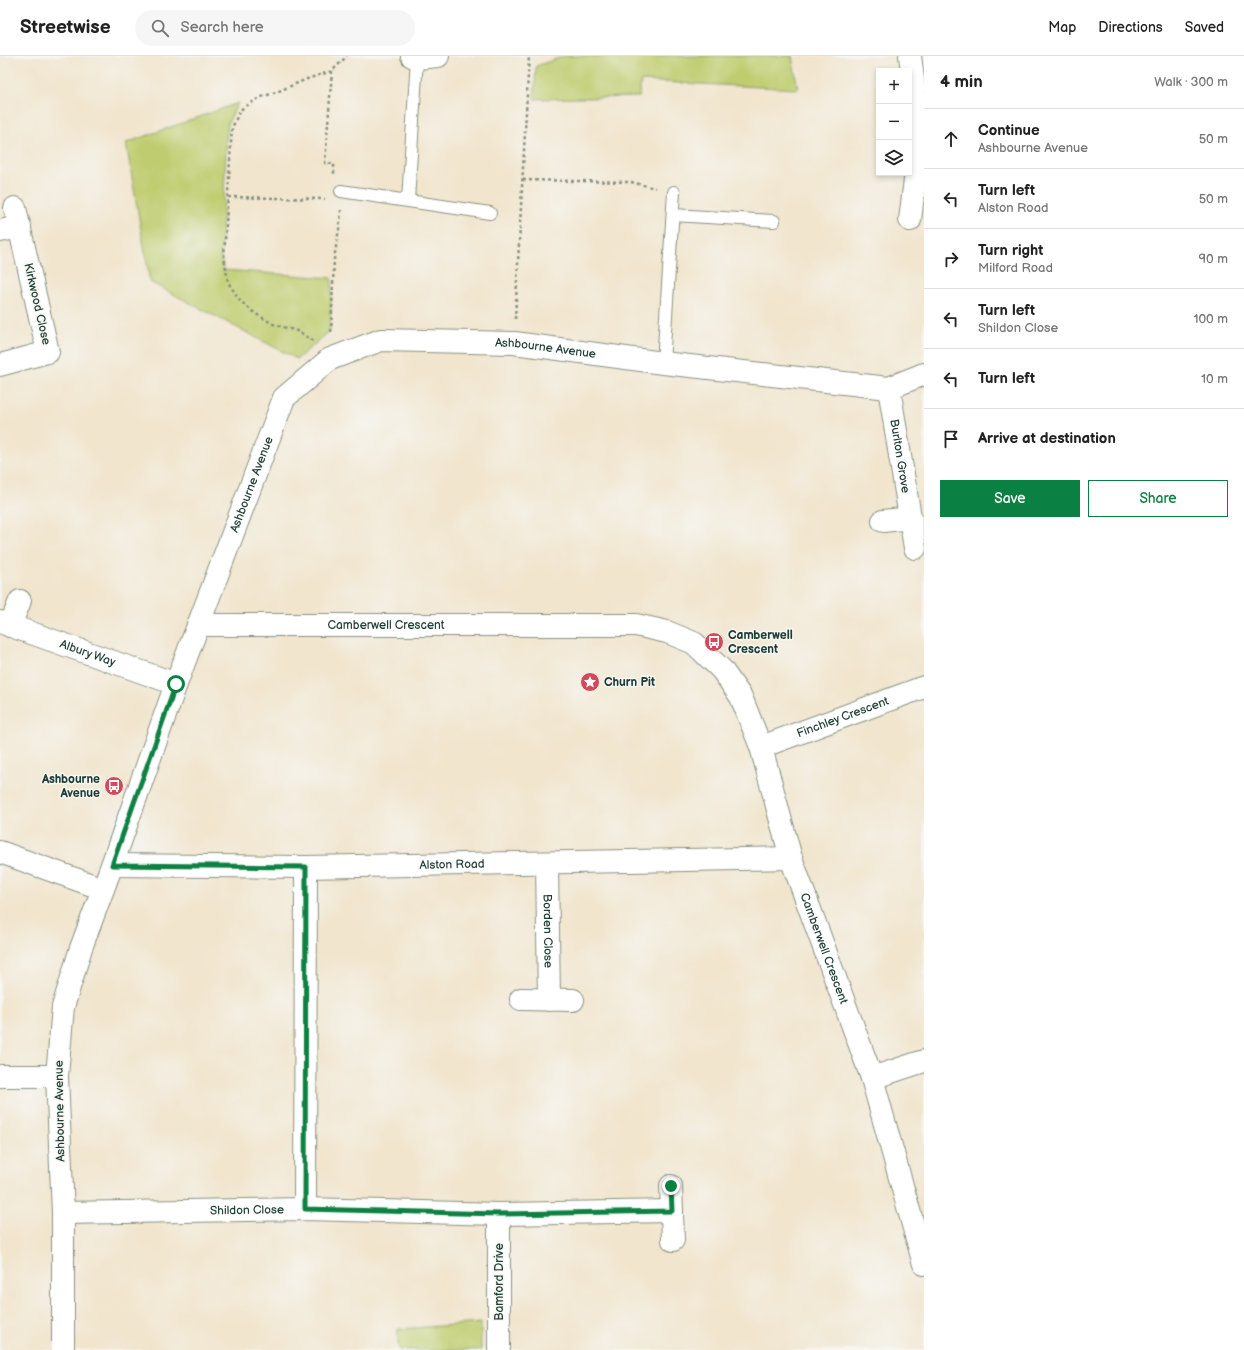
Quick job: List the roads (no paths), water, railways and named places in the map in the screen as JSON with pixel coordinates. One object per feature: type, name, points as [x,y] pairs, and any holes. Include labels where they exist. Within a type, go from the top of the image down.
[{"type":"street","points":[[910,56],[917,110],[920,178],[910,220]]},
{"type":"street","name":"Kirkwood Close","points":[[0,365],[50,360],[12,222]]},
{"type":"street","name":"Ashbourne Avenue","points":[[63,1350],[63,1213],[57,1076],[63,1007],[81,948],[176,684],[284,398],[330,359],[381,340],[514,343],[663,363],[889,388],[924,374]]},
{"type":"street","name":"Burlton Grove","points":[[889,388],[915,548]]},
{"type":"street","points":[[883,521],[910,518]]},
{"type":"street","points":[[5,624],[20,601]]},
{"type":"street","name":"Albury Way","points":[[5,624],[176,684]]},
{"type":"street","name":"Camberwell Crescent","points":[[198,625],[636,625],[667,632],[694,643],[722,670],[741,697],[761,747],[791,858],[872,1078],[924,1264]]},
{"type":"street","name":"Finchley Crescent","points":[[761,747],[924,687]]},
{"type":"street","points":[[0,852],[103,889]]},
{"type":"street","name":"Alston Road","points":[[112,865],[306,867],[791,858]]},
{"type":"street","name":"Borden Close","points":[[547,863],[549,1000]]},
{"type":"street","points":[[305,1209],[306,867]]},
{"type":"street","points":[[521,999],[573,1000]]},
{"type":"street","points":[[872,1078],[924,1061]]},
{"type":"street","points":[[0,1076],[57,1076]]},
{"type":"street","points":[[671,1186],[673,1240]]},
{"type":"street","name":"Shildon Close","points":[[63,1213],[305,1209],[499,1214],[672,1211]]},
{"type":"street","name":"Bamford Drive","points":[[499,1214],[499,1350]]},
{"type":"lane","points":[[408,201],[422,56]]},
{"type":"lane","points":[[663,363],[674,215],[674,192]]},
{"type":"lane","points":[[341,195],[408,201],[490,213]]},
{"type":"lane","points":[[674,215],[774,221]]},
{"type":"place","name":"Camberwell Crescent","points":[[714,642]]},
{"type":"place","name":"Churn Pit","points":[[590,682]]},
{"type":"place","name":"Ashbourne Avenue","points":[[114,786]]}]
